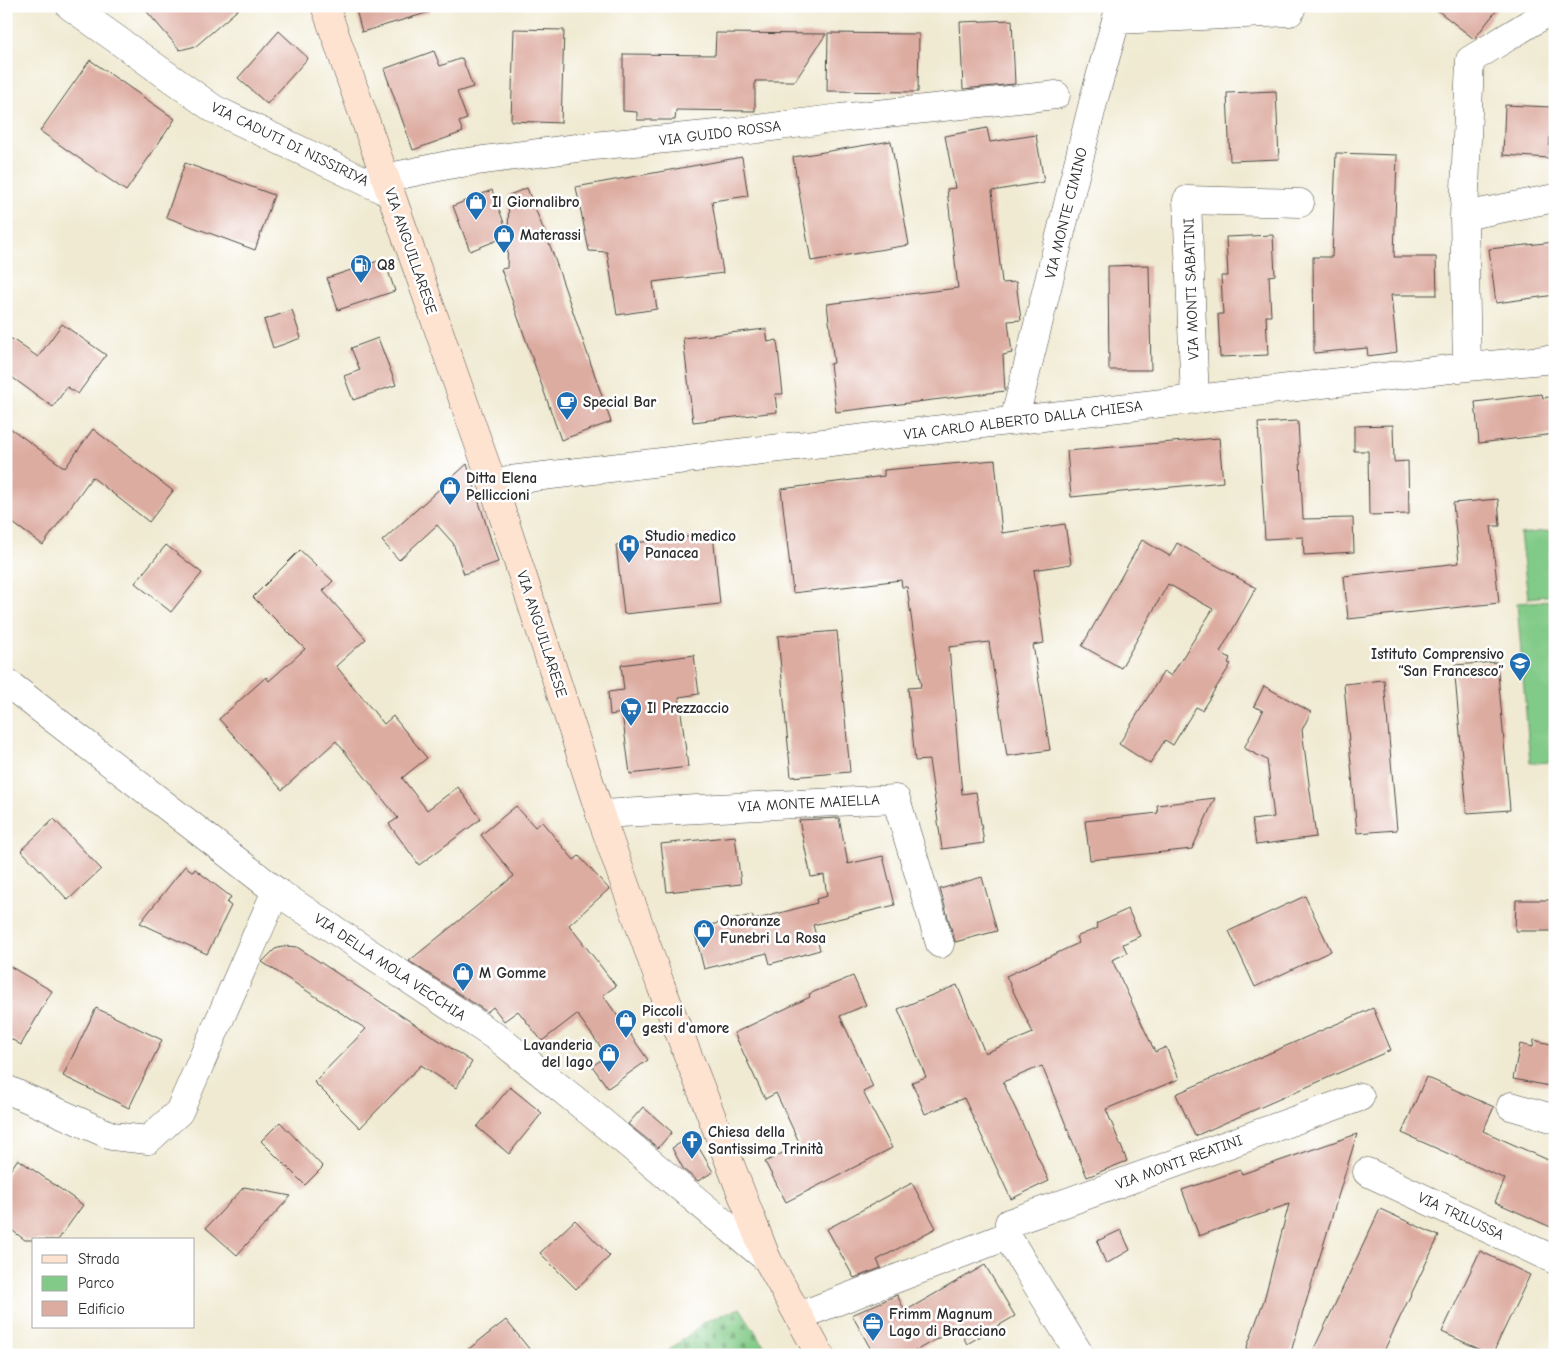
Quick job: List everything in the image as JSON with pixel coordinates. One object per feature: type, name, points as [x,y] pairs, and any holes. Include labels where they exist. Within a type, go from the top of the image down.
[{"type":"main road","name":"VIA ANGUILLARESE","points":[[325,6],[492,482],[600,814],[661,986],[767,1259],[820,1355]]},
{"type":"street","name":"VIA CADUTI DI NISSIRIYA","points":[[70,6],[214,109],[388,185]]},
{"type":"street","points":[[1118,13],[1290,12],[1292,6]]},
{"type":"street","points":[[1467,366],[1464,216],[1470,60],[1555,8]]},
{"type":"street","name":"VIA MONTE CIMINO","points":[[1014,421],[1118,13]]},
{"type":"street","name":"VIA GUIDO ROSSA","points":[[388,185],[453,164],[593,146],[727,133],[840,118],[1056,95]]},
{"type":"street","points":[[1464,216],[1555,198]]},
{"type":"street","name":"VIA MONTI SABATINI","points":[[1195,400],[1187,200],[1300,203]]},
{"type":"street","name":"VIA CARLO ALBERTO DALLA CHIESA","points":[[492,482],[1195,400],[1467,366],[1555,359]]},
{"type":"street","name":"VIA DELLA MOLA VECCHIA","points":[[6,682],[276,891],[499,1039],[767,1259]]},
{"type":"street","name":"VIA MONTE MAIELLA","points":[[600,814],[896,799],[940,944]]},
{"type":"street","points":[[6,1089],[112,1136],[148,1140],[179,1112],[276,891]]},
{"type":"street","name":"VIA MONTI REATINI","points":[[1007,1236],[1009,1223],[1360,1097]]},
{"type":"street","points":[[1511,1106],[1555,1119]]},
{"type":"street","name":"VIA TRILUSSA","points":[[1367,1172],[1555,1260]]},
{"type":"street","points":[[799,1316],[1007,1236],[1080,1355]]},
{"type":"green space","points":[[1555,530],[1555,595],[1528,598],[1520,534]]},
{"type":"green space","points":[[1555,600],[1555,762],[1530,763],[1517,603]]},
{"type":"green space","points":[[740,1308],[765,1347],[754,1355],[663,1355],[706,1321]]},
{"type":"building","points":[[142,6],[242,6],[196,46],[180,50]]},
{"type":"building","points":[[355,6],[429,6],[430,12],[362,32]]},
{"type":"building","points":[[1432,6],[1500,6],[1474,39]]},
{"type":"building","points":[[1012,20],[1015,84],[963,89],[960,22]]},
{"type":"building","points":[[514,29],[564,30],[561,123],[511,121]]},
{"type":"building","points":[[279,31],[308,58],[267,104],[238,78]]},
{"type":"building","points":[[716,33],[826,34],[795,81],[755,81],[755,111],[676,110],[675,120],[637,120],[637,112],[623,111],[623,54],[715,55]]},
{"type":"building","points":[[828,33],[919,34],[918,92],[827,91]]},
{"type":"building","points":[[434,51],[440,66],[462,58],[473,87],[457,92],[467,119],[459,122],[463,132],[413,150],[384,69]]},
{"type":"building","points":[[90,60],[175,119],[126,191],[40,131]]},
{"type":"building","points":[[1276,91],[1279,159],[1230,161],[1227,93]]},
{"type":"building","points":[[1505,105],[1551,107],[1549,158],[1503,155]]},
{"type":"building","points":[[987,128],[990,142],[1036,135],[1044,182],[992,191],[1002,283],[1016,282],[1021,320],[1008,321],[1012,353],[1003,355],[1005,391],[836,412],[830,364],[834,363],[827,304],[958,288],[947,189],[955,188],[945,136]]},
{"type":"building","points":[[891,141],[909,245],[811,261],[793,157]]},
{"type":"building","points":[[1336,153],[1397,155],[1394,257],[1436,257],[1437,295],[1391,295],[1397,352],[1368,356],[1367,348],[1314,353],[1313,257],[1332,257]]},
{"type":"building","points":[[742,157],[748,196],[712,201],[723,273],[653,282],[657,309],[617,315],[607,252],[589,251],[576,187]]},
{"type":"building","points":[[185,163],[274,195],[255,250],[166,217]]},
{"type":"building","points":[[527,188],[552,251],[611,422],[561,440],[501,269],[507,268],[508,236],[470,251],[453,206],[492,190],[508,234],[509,195]]},
{"type":"building","points":[[1273,235],[1275,275],[1269,276],[1271,316],[1266,316],[1268,355],[1220,357],[1218,314],[1223,314],[1221,276],[1228,276],[1226,237]]},
{"type":"building","points":[[1555,242],[1555,295],[1496,303],[1489,249]]},
{"type":"building","name":"Q8","points":[[384,259],[395,291],[338,310],[327,278]]},
{"type":"building","points":[[1149,265],[1151,370],[1109,370],[1108,266]]},
{"type":"building","points":[[292,310],[301,338],[273,348],[264,320]]},
{"type":"building","points":[[62,324],[106,355],[78,394],[67,387],[53,407],[6,373],[6,335],[38,357]]},
{"type":"building","points":[[766,329],[768,342],[777,340],[783,394],[775,394],[777,412],[693,422],[683,338]]},
{"type":"building","points":[[378,338],[396,385],[353,400],[344,376],[360,370],[351,348]]},
{"type":"building","points":[[1542,394],[1543,398],[1555,396],[1555,434],[1479,443],[1475,402]]},
{"type":"building","points":[[1298,421],[1303,519],[1353,518],[1354,552],[1304,555],[1303,537],[1265,539],[1258,423]]},
{"type":"building","points":[[6,425],[65,468],[93,429],[173,491],[149,522],[92,477],[43,545],[6,518]]},
{"type":"building","points":[[1393,425],[1394,462],[1408,461],[1409,514],[1369,515],[1368,451],[1354,451],[1354,426]]},
{"type":"building","points":[[1219,438],[1223,482],[1071,497],[1067,451]]},
{"type":"building","points":[[995,460],[1002,533],[1065,524],[1071,564],[1034,570],[1044,643],[1033,645],[1050,750],[1007,756],[989,642],[949,647],[962,794],[976,792],[984,843],[942,849],[929,760],[915,761],[908,688],[921,687],[907,587],[902,587],[901,580],[793,593],[781,489],[884,476],[884,470]]},
{"type":"building","points":[[467,464],[498,562],[464,574],[453,543],[437,525],[399,560],[382,541]]},
{"type":"building","points":[[1498,499],[1500,526],[1491,526],[1499,603],[1348,619],[1344,576],[1459,563],[1453,503]]},
{"type":"building","points":[[713,534],[720,604],[624,614],[616,545]]},
{"type":"building","points":[[1142,540],[1170,556],[1177,543],[1256,588],[1220,652],[1230,658],[1228,663],[1231,664],[1202,710],[1196,707],[1173,745],[1165,740],[1150,764],[1119,744],[1164,671],[1171,676],[1213,609],[1168,584],[1121,668],[1082,646]]},
{"type":"building","points":[[166,545],[202,573],[171,612],[135,583]]},
{"type":"building","points":[[300,550],[333,581],[323,591],[366,639],[336,666],[384,724],[393,716],[427,758],[402,778],[427,810],[458,787],[481,819],[419,865],[389,824],[398,818],[336,741],[282,790],[219,719],[266,677],[269,681],[305,649],[253,597]]},
{"type":"building","points":[[837,631],[850,772],[791,777],[778,636]]},
{"type":"building","points":[[694,655],[699,694],[679,697],[688,767],[630,774],[622,713],[610,715],[608,692],[624,690],[621,665]]},
{"type":"building","points":[[1497,662],[1510,810],[1467,813],[1454,665]]},
{"type":"building","points":[[1384,680],[1397,830],[1357,833],[1344,684]]},
{"type":"building","points":[[1264,686],[1311,712],[1302,730],[1316,837],[1256,845],[1252,820],[1274,817],[1267,760],[1244,748],[1263,711],[1254,706]]},
{"type":"building","points":[[1215,798],[1192,849],[1090,860],[1085,821],[1158,813],[1157,805]]},
{"type":"building","points":[[516,806],[535,827],[542,822],[574,860],[579,856],[609,889],[569,925],[616,986],[603,995],[648,1060],[608,1088],[592,1066],[607,1056],[577,1014],[542,1041],[518,1011],[504,1021],[493,1007],[487,1012],[409,961],[514,876],[481,835]]},
{"type":"building","points":[[839,818],[848,864],[883,856],[895,905],[813,925],[820,950],[770,964],[767,953],[704,969],[694,929],[752,915],[754,920],[817,903],[816,899],[827,896],[824,875],[811,877],[799,820]]},
{"type":"building","points":[[54,819],[101,869],[68,900],[21,850]]},
{"type":"building","points":[[735,836],[741,884],[667,892],[661,844]]},
{"type":"building","points":[[185,866],[193,872],[195,869],[231,897],[227,903],[231,906],[207,954],[140,923]]},
{"type":"building","points":[[982,877],[997,931],[955,942],[940,889]]},
{"type":"building","points":[[1305,896],[1331,951],[1255,987],[1229,931]]},
{"type":"building","points":[[1516,900],[1555,900],[1555,931],[1515,931]]},
{"type":"building","points":[[1128,909],[1140,936],[1123,944],[1127,953],[1112,960],[1155,1052],[1166,1047],[1179,1079],[1106,1109],[1127,1161],[1087,1177],[1042,1066],[1003,1082],[1049,1181],[1011,1199],[964,1098],[925,1114],[912,1082],[926,1077],[898,1009],[957,985],[985,1053],[1033,1033],[1006,976],[1079,943],[1076,937],[1098,928],[1096,924]]},
{"type":"building","points":[[286,946],[297,947],[472,1062],[456,1088],[421,1065],[360,1128],[314,1082],[366,1029],[262,962],[275,949]]},
{"type":"building","points":[[6,964],[52,991],[21,1045],[6,1036]]},
{"type":"building","points":[[853,976],[866,1005],[840,1016],[873,1087],[863,1092],[892,1148],[786,1202],[765,1162],[800,1144],[776,1093],[765,1099],[734,1033],[810,997],[809,994]]},
{"type":"building","points":[[96,1008],[162,1040],[129,1108],[63,1076]]},
{"type":"building","points":[[1373,1008],[1391,1050],[1195,1136],[1176,1094]]},
{"type":"building","points":[[1534,1040],[1555,1045],[1555,1087],[1513,1079],[1520,1044],[1533,1047]]},
{"type":"building","points":[[1426,1077],[1494,1107],[1483,1131],[1555,1163],[1555,1229],[1495,1202],[1505,1179],[1402,1133]]},
{"type":"building","points":[[510,1087],[542,1113],[509,1154],[477,1127]]},
{"type":"building","points":[[643,1107],[672,1132],[658,1148],[628,1124]]},
{"type":"building","points":[[280,1122],[323,1167],[305,1185],[261,1141]]},
{"type":"building","points":[[1357,1134],[1290,1355],[1244,1355],[1264,1300],[1289,1204],[1199,1236],[1182,1190],[1240,1170],[1242,1174]]},
{"type":"building","name":"Chiesa della Santissima Trinità","points":[[692,1136],[713,1172],[698,1181],[684,1170],[672,1148]]},
{"type":"building","points":[[18,1159],[83,1205],[59,1238],[32,1238],[32,1240],[25,1240],[6,1226],[6,1176]]},
{"type":"building","points":[[912,1183],[936,1228],[877,1260],[881,1268],[854,1278],[827,1229]]},
{"type":"building","points":[[244,1187],[291,1196],[237,1255],[206,1228]]},
{"type":"building","points":[[1380,1209],[1439,1236],[1382,1355],[1311,1355]]},
{"type":"building","points":[[575,1220],[610,1256],[576,1289],[540,1253]]},
{"type":"building","points":[[1121,1230],[1130,1250],[1106,1264],[1097,1241]]},
{"type":"building","points":[[1480,1251],[1530,1275],[1492,1355],[1442,1332]]},
{"type":"building","points":[[985,1265],[1015,1316],[967,1344],[958,1327],[908,1355],[874,1355],[852,1315],[897,1295],[905,1311]]},
{"type":"building","points":[[506,1320],[534,1355],[461,1355]]},
{"type":"place","name":"Il Giornalibro","points":[[476,221]]},
{"type":"place","name":"Materassi","points":[[504,254]]},
{"type":"place","name":"Q8","points":[[361,284]]},
{"type":"place","name":"Special Bar","points":[[567,421]]},
{"type":"place","name":"Ditta Elena Pelliccioni","points":[[450,506]]},
{"type":"place","name":"Studio medico Panacea","points":[[629,564]]},
{"type":"place","name":"Istituto Comprensivo “San Francesco”","points":[[1520,682]]},
{"type":"place","name":"Il Prezzaccio","points":[[631,727]]},
{"type":"place","name":"Onoranze Funebri La Rosa","points":[[704,949]]},
{"type":"place","name":"M Gomme","points":[[463,992]]},
{"type":"place","name":"Piccoli gesti d'amore","points":[[626,1039]]},
{"type":"place","name":"Lavanderia del lago","points":[[609,1073]]},
{"type":"place","name":"Chiesa della Santissima Trinità","points":[[692,1160]]},
{"type":"place","name":"Frimm Magnum Lago di Bracciano","points":[[873,1342]]}]
